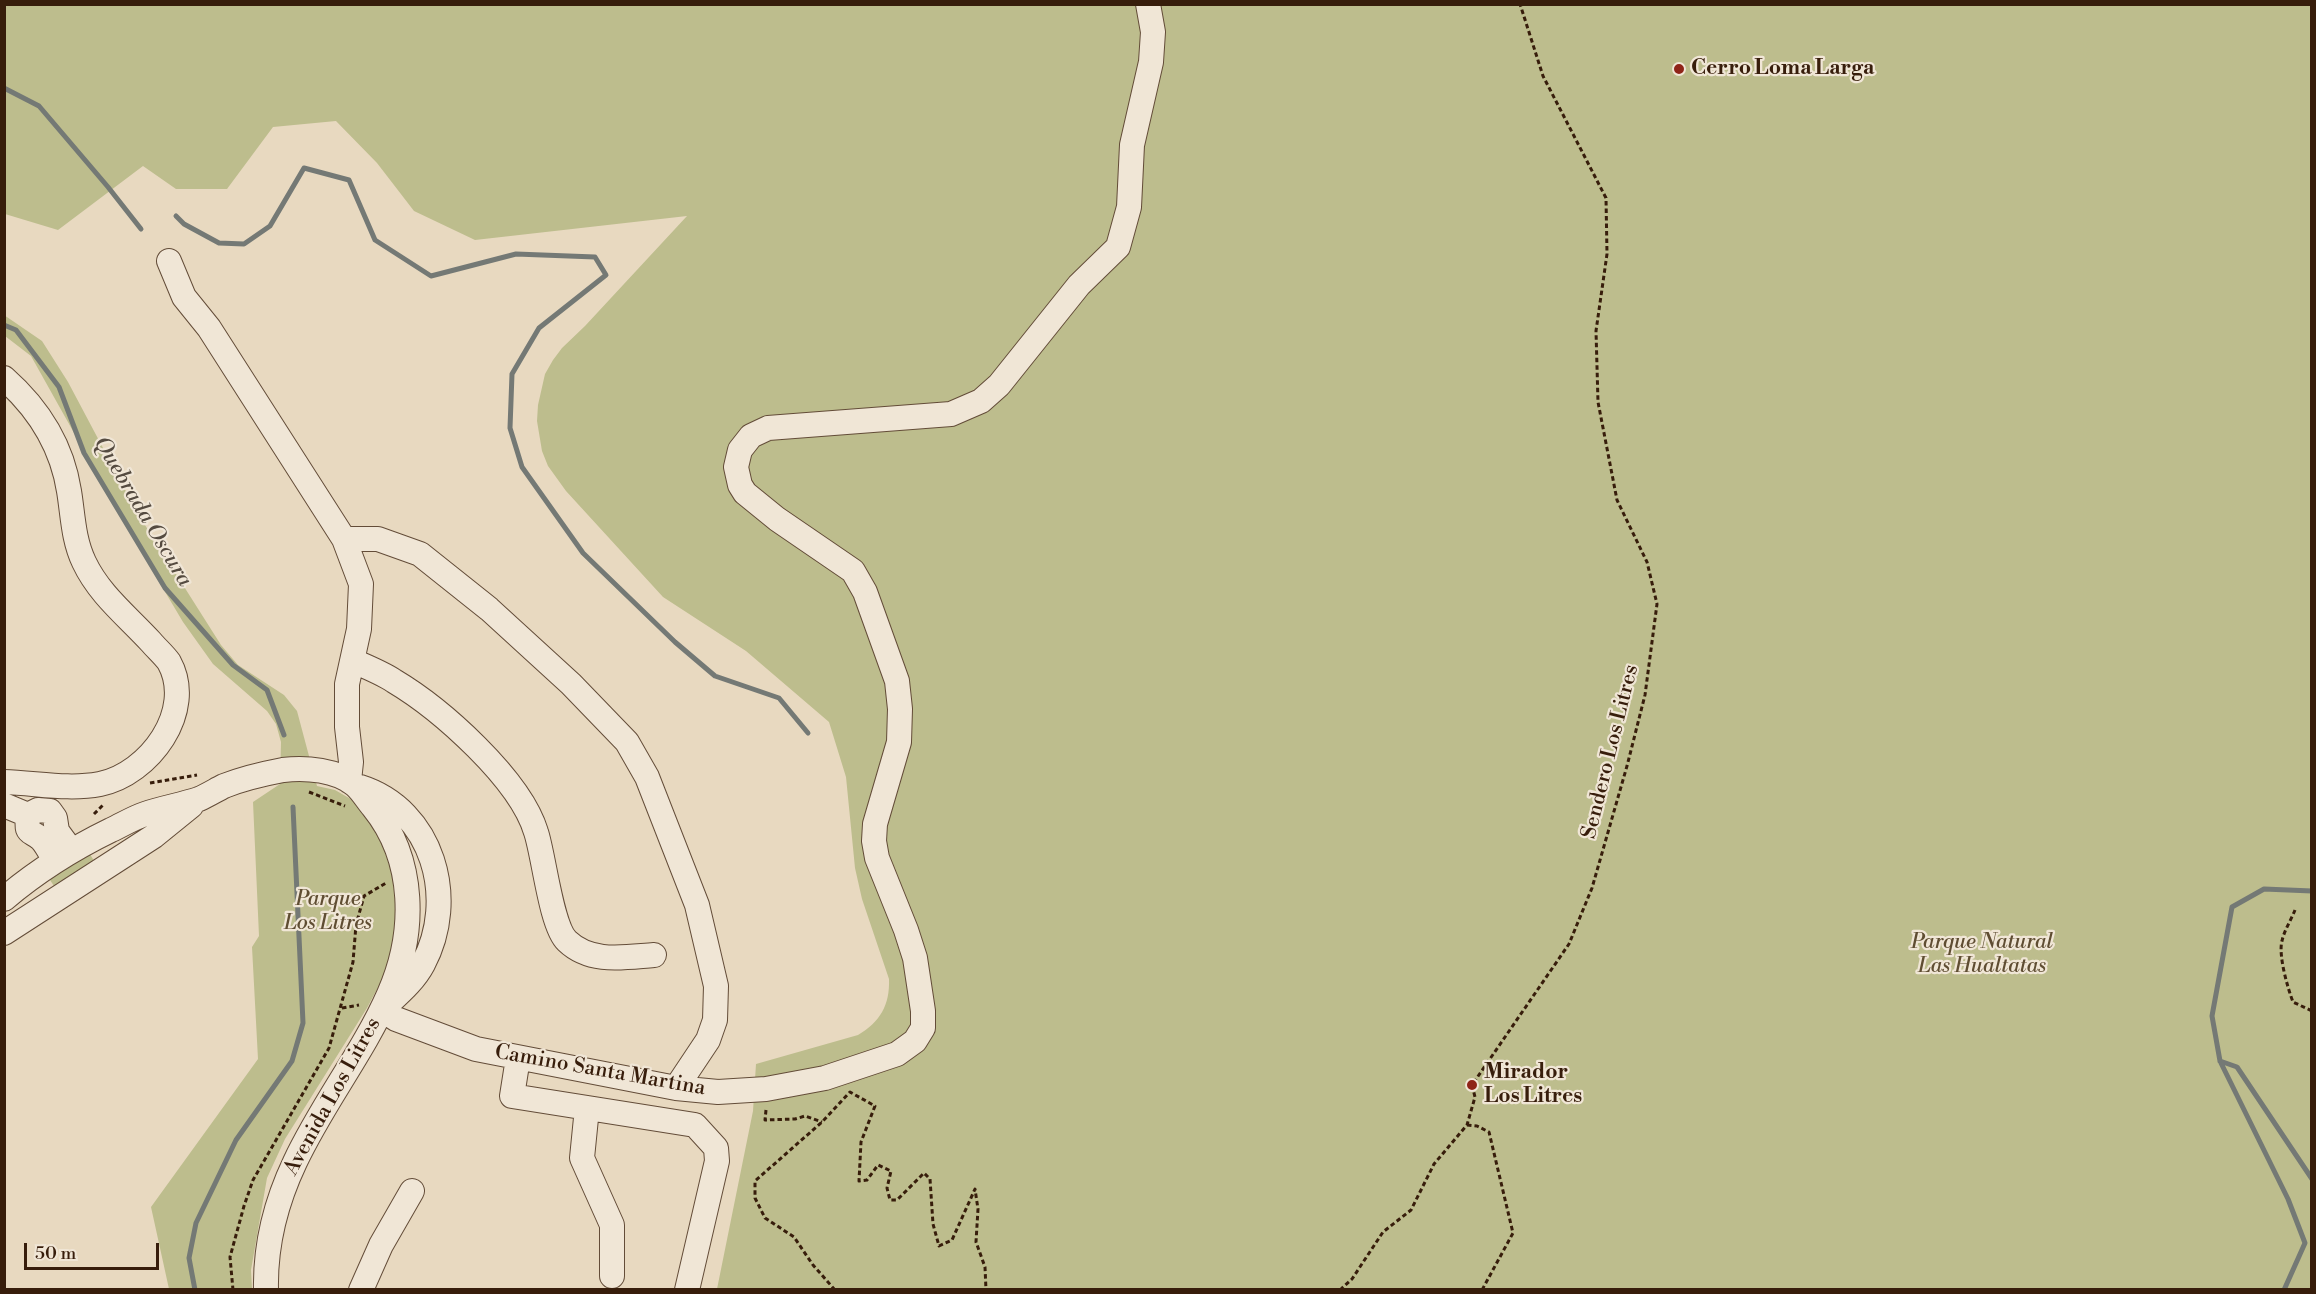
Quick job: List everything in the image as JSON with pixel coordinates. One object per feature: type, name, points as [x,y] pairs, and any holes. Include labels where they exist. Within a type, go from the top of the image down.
[{"type":"street","name":"Camino Santa Martina","points":[[382,1010],[396,1019],[476,1049],[676,1088],[718,1092],[766,1089],[825,1078],[897,1054],[915,1041],[923,1028],[923,1011],[915,958],[877,858],[874,841],[875,824],[899,742],[900,709],[897,681],[865,592],[853,571],[777,519],[745,493],[737,476],[737,458],[745,442],[759,431],[768,428],[951,414],[981,401],[999,385],[1079,285],[1118,248],[1129,207],[1132,145],[1150,62],[1153,32],[1148,4]]},
{"type":"street","points":[[4,899],[63,856],[143,815],[200,799],[249,777],[287,770],[317,770],[353,784],[347,727],[347,684],[359,629],[361,584],[344,539],[209,328],[184,297],[169,261]]},
{"type":"street","points":[[4,378],[33,408],[56,445],[65,472],[76,542],[90,574],[111,603],[168,661],[175,681],[176,702],[171,724],[160,743],[125,774],[103,784],[75,788],[4,782]]},
{"type":"street","points":[[344,539],[378,539],[420,554],[489,609],[571,684],[627,742],[646,777],[697,905],[716,986],[715,1020],[708,1040],[676,1088]]},
{"type":"street","points":[[353,661],[393,680],[430,706],[502,772],[526,808],[536,830],[557,921],[566,940],[585,953],[607,958],[654,955]]},
{"type":"street","name":"Avenida Los Litres","points":[[266,1290],[270,1236],[275,1213],[287,1180],[315,1122],[382,1010],[396,978],[404,945],[408,893],[402,861],[380,816],[353,784]]},
{"type":"street","points":[[6,932],[154,836],[200,799]]},
{"type":"street","points":[[4,805],[20,824],[39,810],[50,811],[55,818],[63,856]]},
{"type":"street","points":[[143,815],[151,823],[154,836]]},
{"type":"street","points":[[518,1059],[512,1096],[695,1125],[716,1148],[717,1161],[687,1290]]},
{"type":"street","points":[[587,1108],[582,1158],[612,1225],[612,1276]]},
{"type":"street","points":[[361,1290],[381,1245],[412,1191]]},
{"type":"path","name":"Sendero Los Litres","points":[[1467,1125],[1475,1098],[1472,1085],[1569,944],[1592,888],[1645,695],[1657,604],[1647,562],[1617,500],[1598,402],[1596,332],[1608,254],[1606,198],[1543,76],[1520,4]]},
{"type":"path","points":[[147,783],[193,777],[202,772]]},
{"type":"path","points":[[300,790],[345,806],[352,812]]},
{"type":"path","points":[[89,819],[112,797]]},
{"type":"path","points":[[233,1290],[230,1257],[235,1232],[253,1180],[329,1048],[353,962],[356,925],[364,896],[389,882]]},
{"type":"path","points":[[2295,910],[2281,942],[2288,988],[2294,1002],[2312,1011]]},
{"type":"path","points":[[835,1290],[794,1237],[765,1218],[755,1198],[755,1181],[822,1122],[850,1092],[875,1106],[861,1142],[859,1181],[867,1180],[878,1165],[891,1172],[887,1188],[890,1200],[897,1200],[924,1173],[930,1179],[933,1224],[939,1246],[952,1240],[975,1189],[978,1209],[976,1242],[985,1267],[986,1290]]},
{"type":"path","points":[[765,1120],[795,1119],[805,1116],[822,1122]]},
{"type":"path","points":[[1340,1290],[1352,1279],[1383,1232],[1411,1210],[1434,1164],[1467,1125],[1477,1126],[1490,1132],[1513,1233],[1482,1290]]},
{"type":"green space","name":"Parque Natural Las Hualtatas","points":[[4,5],[2311,5],[2311,1289],[717,1289],[753,1111],[756,1064],[858,1035],[866,1030],[882,1012],[888,997],[889,979],[862,899],[855,868],[846,777],[829,722],[746,651],[663,597],[566,491],[548,466],[542,451],[537,421],[538,405],[545,374],[553,360],[687,216],[475,240],[414,211],[377,163],[336,121],[273,127],[227,189],[176,189],[143,166],[58,230],[5,214]]},
{"type":"green space","name":"Parque Los Litres","points":[[4,315],[42,341],[68,382],[138,514],[221,645],[238,665],[284,695],[297,711],[317,786],[335,790],[356,802],[392,858],[398,931],[385,974],[367,1008],[285,1139],[267,1178],[251,1270],[252,1289],[169,1289],[151,1207],[258,1059],[252,947],[259,936],[253,802],[280,784],[281,742],[276,724],[267,711],[213,664],[183,622],[130,533],[31,356],[5,336]]},
{"type":"green space","points":[[88,851],[96,864],[56,889],[48,877]]},
{"type":"waterway","points":[[4,88],[39,106],[141,229]]},
{"type":"waterway","points":[[176,216],[184,224],[219,243],[244,244],[270,226],[304,168],[349,180],[375,240],[431,276],[516,254],[595,257],[606,275],[539,328],[512,374],[510,428],[522,467],[583,553],[675,642],[715,676],[779,698],[808,733]]},
{"type":"waterway","name":"Quebrada Oscura","points":[[4,325],[16,330],[59,387],[84,453],[165,588],[233,665],[267,690],[284,735]]},
{"type":"waterway","name":"Quebrada Oscura","points":[[195,1290],[189,1258],[196,1223],[236,1140],[292,1061],[303,1023],[293,807]]},
{"type":"waterway","points":[[2284,1290],[2305,1243],[2288,1199],[2220,1061],[2212,1016],[2232,907],[2264,889],[2312,891]]},
{"type":"waterway","points":[[2220,1061],[2237,1067],[2312,1179]]},
{"type":"place","name":"Cerro Loma Larga","points":[[1679,69]]},
{"type":"place","name":"Mirador Los Litres","points":[[1472,1085]]}]
